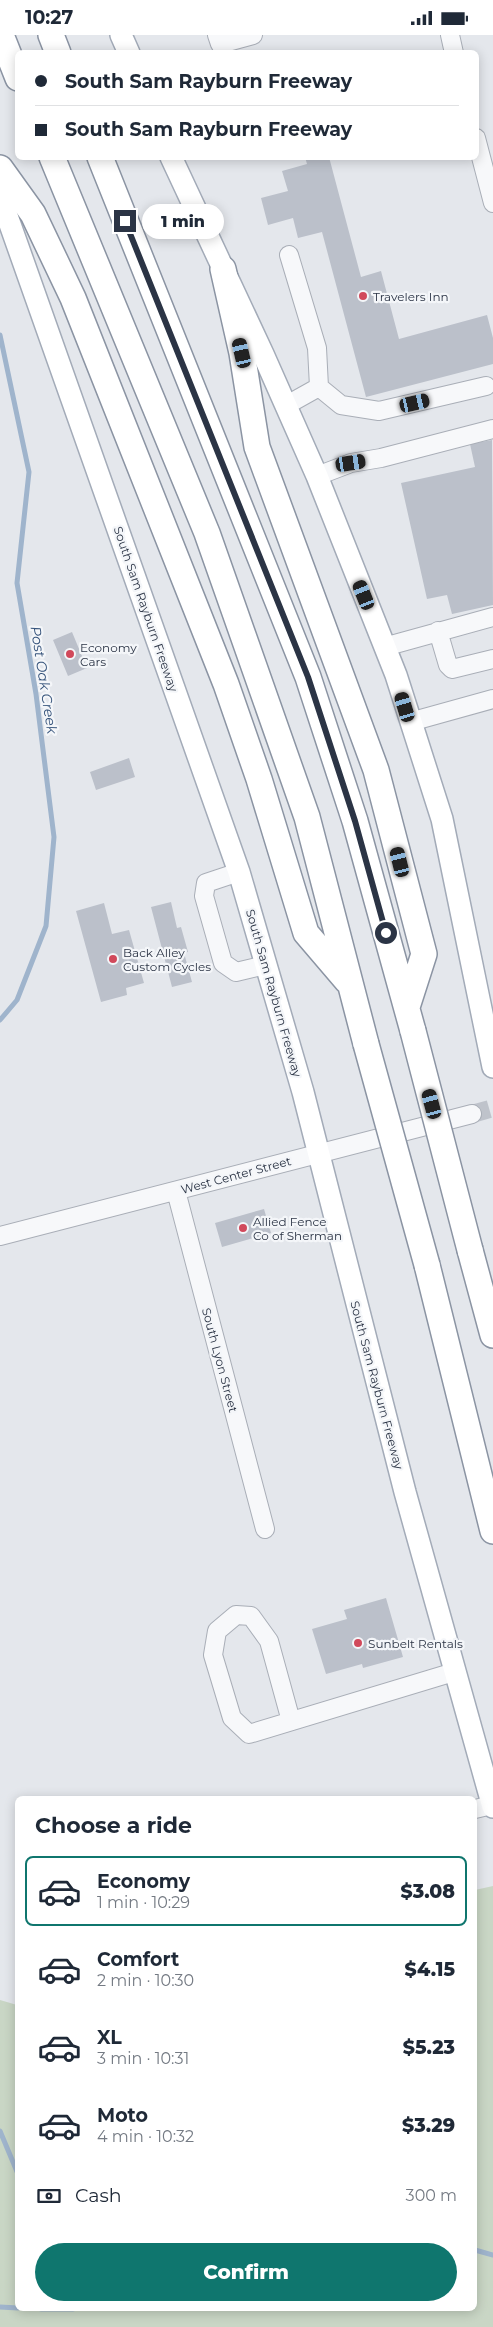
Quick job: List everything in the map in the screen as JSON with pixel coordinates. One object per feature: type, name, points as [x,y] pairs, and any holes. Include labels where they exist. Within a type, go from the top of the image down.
[{"type":"highway","points":[[1,35],[15,70]]},
{"type":"highway","points":[[51,35],[57,50]]},
{"type":"highway","points":[[53,160],[207,533],[307,817],[427,1265],[493,1531]]},
{"type":"highway","points":[[101,160],[308,677],[355,821],[407,1007],[493,1335]]},
{"type":"highway","points":[[0,168],[33,214],[77,307],[226,683],[259,779],[306,933],[351,986]]},
{"type":"highway","points":[[223,269],[242,353],[257,447],[376,771],[424,954],[407,1007]]},
{"type":"main road","points":[[121,35],[128,50]]},
{"type":"main road","points":[[174,160],[316,476],[384,647],[442,819],[493,1067]]},
{"type":"main road","name":"South Sam Rayburn Freeway","points":[[0,196],[239,872],[303,1092],[317,1154],[404,1492],[454,1672],[487,1807]]},
{"type":"street","points":[[219,44],[252,35]]},
{"type":"street","points":[[450,35],[453,50]]},
{"type":"street","points":[[479,149],[493,203]]},
{"type":"street","points":[[289,255],[316,348],[319,387],[341,405],[379,411],[486,386]]},
{"type":"street","points":[[285,406],[319,387]]},
{"type":"street","points":[[316,476],[351,463],[381,459],[493,429]]},
{"type":"street","points":[[384,647],[493,617]]},
{"type":"street","points":[[438,631],[448,665],[452,669],[493,659]]},
{"type":"street","points":[[410,723],[493,699]]},
{"type":"street","points":[[239,872],[206,883],[204,896],[223,963],[236,972],[265,965]]},
{"type":"street","name":"West Center Street","points":[[0,1237],[472,1114]]},
{"type":"street","name":"South Lyon Street","points":[[176,1191],[265,1529]]},
{"type":"street","points":[[291,1721],[269,1641],[251,1616],[236,1615],[217,1631],[213,1655],[232,1718],[249,1734],[454,1672]]},
{"type":"green space","points":[[493,1886],[493,2327],[0,2327],[0,2000],[15,2004],[15,2311],[477,2311],[477,1890]]},
{"type":"building","name":"Travelers Inn","points":[[306,160],[330,160],[361,277],[381,271],[399,339],[487,315],[493,338],[493,364],[366,397],[322,232],[298,238],[293,218],[268,225],[261,198],[288,191],[282,171],[307,164]]},
{"type":"building","points":[[492,440],[493,605],[452,614],[447,595],[427,599],[401,483],[475,467],[470,444]]},
{"type":"building","name":"Economy Cars","points":[[72,632],[87,668],[68,676],[53,640]]},
{"type":"building","points":[[129,758],[135,777],[96,790],[90,772]]},
{"type":"building","points":[[171,902],[177,928],[181,927],[188,952],[184,953],[192,982],[172,987],[151,907]]},
{"type":"building","name":"Back Alley Custom Cycles","points":[[104,903],[112,934],[129,930],[144,983],[126,988],[127,995],[101,1002],[76,911]]},
{"type":"building","name":"Allied Fence Co of Sherman","points":[[264,1209],[271,1233],[222,1247],[215,1223]]},
{"type":"building","name":"Sunbelt Rentals","points":[[386,1598],[403,1657],[363,1668],[362,1664],[326,1674],[312,1629],[347,1619],[344,1610]]},
{"type":"waterway","name":"Post Oak Creek","points":[[0,335],[29,472],[17,583],[36,694],[54,837],[46,926],[17,1000],[0,1020]]},
{"type":"waterway","name":"Post Oak Creek","points":[[0,2131],[15,2167]]},
{"type":"waterway","name":"Post Oak Creek","points":[[477,2251],[493,2255]]},
{"type":"waterway","points":[[0,2307],[15,2308]]},
{"type":"tunnel","points":[[472,1114],[493,1108]]},
{"type":"place","name":"Travelers Inn","points":[[363,296]]},
{"type":"place","name":"Economy Cars","points":[[70,654]]},
{"type":"place","name":"Back Alley Custom Cycles","points":[[113,959]]},
{"type":"place","name":"Allied Fence Co of Sherman","points":[[243,1228]]},
{"type":"place","name":"Sunbelt Rentals","points":[[358,1643]]},
{"type":"route","points":[[125,221],[308,677],[355,821],[386,933]]}]
